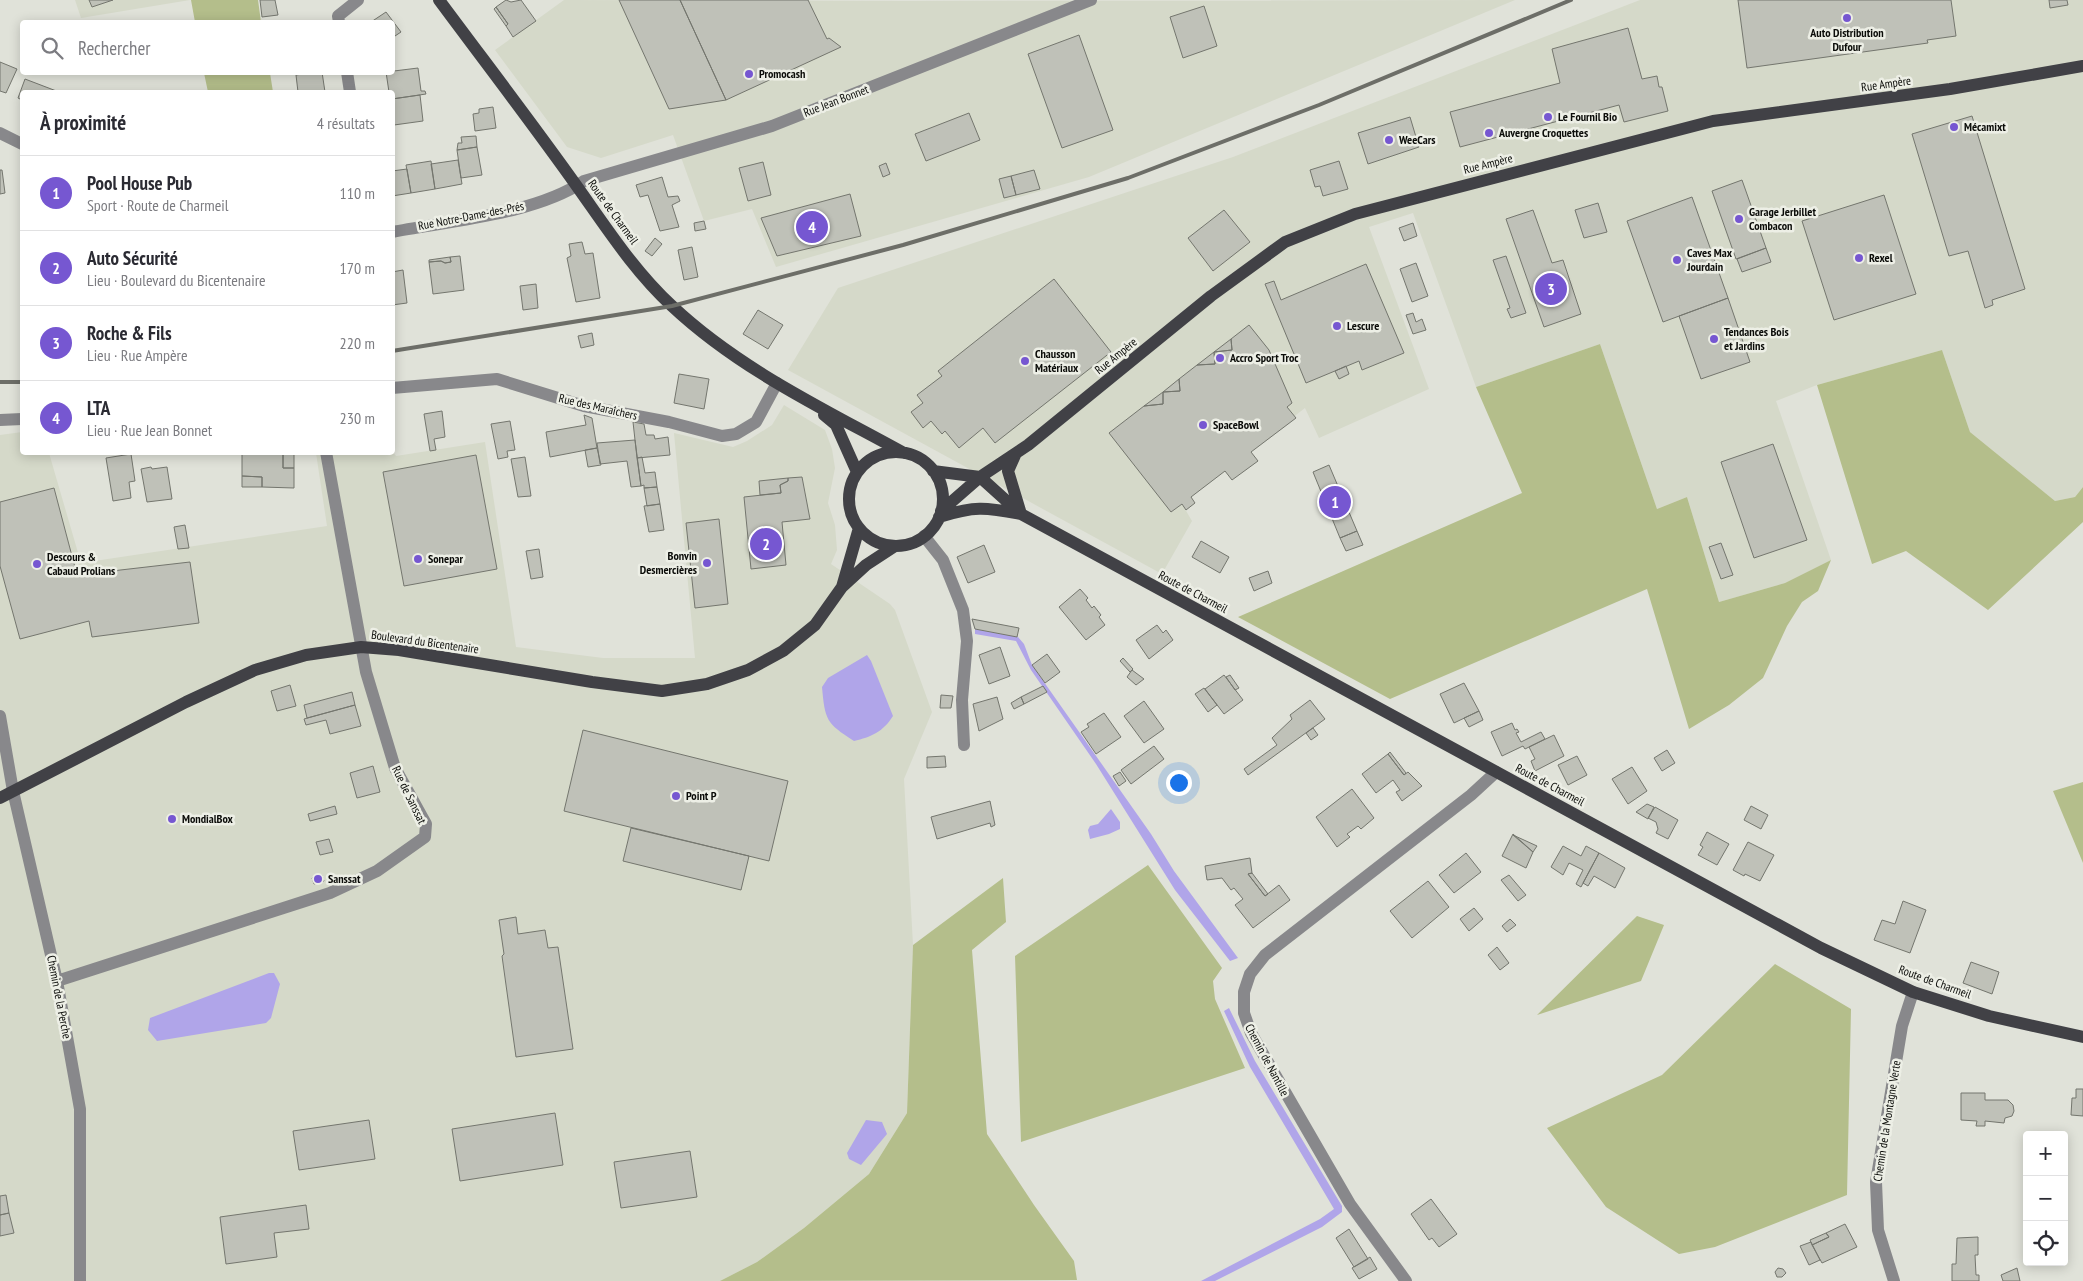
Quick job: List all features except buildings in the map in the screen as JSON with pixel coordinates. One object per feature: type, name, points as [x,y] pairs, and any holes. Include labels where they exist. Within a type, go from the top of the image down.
[{"type":"main road","name":"Route de Charmeil","points":[[439,0],[626,254],[672,306],[718,344],[777,383],[904,453]]},
{"type":"main road","name":"Rue Ampère","points":[[940,514],[980,477],[1016,453],[1211,296],[1285,242],[1355,214],[1713,121],[1950,89],[2083,66]]},
{"type":"main road","name":"Route de Charmeil","points":[[805,399],[836,426],[857,472]]},
{"type":"main road","points":[[891,452],[904,453],[915,456],[933,471],[940,483],[942,497],[940,514],[924,536],[910,543],[895,546],[875,541],[859,528],[851,515],[848,500],[850,486],[857,472],[866,462],[891,452]]},
{"type":"main road","points":[[1016,453],[1008,471],[1021,514]]},
{"type":"main road","points":[[933,471],[980,477]]},
{"type":"main road","name":"Route de Charmeil","points":[[980,477],[1021,514],[1821,948],[1913,992],[1989,1016],[2083,1037]]},
{"type":"main road","name":"Route de Charmeil","points":[[940,514],[973,508],[988,508],[1021,514]]},
{"type":"main road","name":"Boulevard du Bicentenaire","points":[[842,587],[859,528]]},
{"type":"main road","name":"Boulevard du Bicentenaire","points":[[0,798],[186,702],[255,670],[306,655],[361,646],[399,650],[592,682],[662,691],[707,684],[748,670],[783,651],[815,625],[842,587],[866,564],[895,546]]},
{"type":"street","points":[[339,20],[338,16],[358,0]]},
{"type":"street","name":"Rue Jean Bonnet","points":[[576,186],[584,181],[772,126],[1091,0]]},
{"type":"street","points":[[347,75],[350,90]]},
{"type":"street","points":[[0,134],[20,143]]},
{"type":"street","name":"Rue Notre-Dame-des-Prés","points":[[395,231],[520,209],[567,192],[576,186]]},
{"type":"street","name":"Rue des Maraîchers","points":[[395,388],[497,379],[584,406],[669,422],[722,436],[736,434],[756,422],[777,383]]},
{"type":"street","points":[[0,420],[20,419]]},
{"type":"street","name":"Rue de Sanssat","points":[[56,982],[330,893],[377,872],[425,837],[426,824],[395,768],[366,672],[327,455]]},
{"type":"street","points":[[924,536],[943,560],[963,610],[967,641],[962,700],[964,745]]},
{"type":"street","name":"Chemin de la Perche","points":[[0,716],[13,791],[56,982],[80,1109],[80,1281]]},
{"type":"street","name":"Chemin de Nantille","points":[[1406,1281],[1350,1204],[1281,1088],[1251,1033],[1244,1013],[1244,992],[1250,974],[1265,955],[1471,795],[1496,772]]},
{"type":"street","name":"Chemin de la Montagne Verte","points":[[1894,1281],[1878,1230],[1876,1182],[1902,1026],[1913,992]]},
{"type":"shaded area","points":[[75,0],[190,0],[81,18]]},
{"type":"shaded area","points":[[564,0],[1515,0],[1089,177],[776,267],[752,209],[704,221],[673,135],[601,158],[567,147],[495,50]]},
{"type":"shaded area","points":[[1640,0],[2083,0],[2083,487],[2075,497],[2055,501],[1970,432],[1942,350],[1817,385],[1776,401],[1831,560],[1785,583],[1719,602],[1687,497],[1657,509],[1600,344],[1476,387],[1413,213],[1369,227],[1429,389],[1319,438],[1305,408],[1182,504],[1192,521],[1162,574],[788,370],[838,288],[1233,157]]},
{"type":"shaded area","points":[[784,405],[825,430],[832,449],[835,468],[828,503],[835,525],[837,550],[831,564],[890,604],[895,610],[932,712],[904,779],[913,945],[907,1113],[869,1174],[804,1228],[757,1262],[720,1281],[0,1281],[0,435],[20,432],[20,455],[50,455],[81,563],[327,526],[316,455],[396,456],[485,442],[516,647],[603,658],[695,658],[674,433],[733,447],[747,441],[772,425]]},
{"type":"shaded area","points":[[975,629],[1018,637],[1024,644],[1032,665],[1151,834],[1174,871],[1238,958],[1230,961],[1175,890],[1096,764],[1031,670],[1016,641],[975,634]]},
{"type":"shaded area","points":[[867,655],[893,716],[876,733],[854,741],[832,725],[829,720],[824,707],[822,687],[828,678]]},
{"type":"shaded area","points":[[1111,809],[1120,822],[1120,829],[1090,839],[1088,830],[1090,826],[1098,824]]},
{"type":"shaded area","points":[[269,973],[274,973],[280,984],[271,1018],[266,1023],[157,1041],[148,1030],[150,1018]]},
{"type":"shaded area","points":[[1229,1008],[1255,1061],[1342,1206],[1342,1212],[1322,1227],[1215,1281],[1201,1281],[1320,1219],[1334,1209],[1250,1067],[1224,1011]]},
{"type":"shaded area","points":[[866,1120],[882,1122],[887,1134],[861,1165],[849,1159],[847,1153]]},
{"type":"green space","points":[[191,0],[258,0],[261,20],[195,20]]},
{"type":"green space","points":[[204,75],[270,75],[273,90],[208,90]]},
{"type":"green space","points":[[1600,344],[1657,509],[1687,497],[1719,602],[1785,583],[1831,560],[1818,591],[1802,602],[1787,626],[1763,678],[1729,705],[1689,729],[1647,589],[1390,699],[1238,617],[1522,493],[1476,387]]},
{"type":"green space","points":[[1942,350],[1970,432],[2055,501],[2075,497],[2083,487],[2083,522],[1988,610],[1906,551],[1872,564],[1817,385]]},
{"type":"green space","points":[[2083,782],[2083,863],[2053,791]]},
{"type":"green space","points":[[1148,865],[1222,968],[1213,981],[1215,999],[1245,1068],[1021,1142],[1015,956]]},
{"type":"green space","points":[[1003,878],[1006,922],[972,950],[987,1134],[1074,1261],[1077,1280],[720,1281],[757,1262],[804,1228],[869,1174],[907,1113],[913,945]]},
{"type":"green space","points":[[1637,916],[1664,925],[1641,981],[1537,1015]]},
{"type":"green space","points":[[1775,964],[1851,1009],[1847,1195],[1715,1247],[1679,1254],[1606,1207],[1547,1128],[1662,1075]]},
{"type":"railway","points":[[395,351],[672,306],[903,245],[1128,178],[1319,105],[1571,0]]},
{"type":"railway","points":[[0,382],[20,382]]},
{"type":"place","name":"Auto Distribution Dufour","points":[[1847,18]]},
{"type":"place","name":"Promocash","points":[[749,74]]},
{"type":"place","name":"Le Fournil Bio","points":[[1548,117]]},
{"type":"place","name":"Mécamixt","points":[[1954,127]]},
{"type":"place","name":"Auvergne Croquettes","points":[[1489,133]]},
{"type":"place","name":"WeeCars","points":[[1389,140]]},
{"type":"place","name":"Garage Jerbillet Combacon","points":[[1739,219]]},
{"type":"place","name":"LTA","points":[[812,227]]},
{"type":"place","name":"Rexel","points":[[1859,258]]},
{"type":"place","name":"Caves Max Jourdain","points":[[1677,260]]},
{"type":"place","name":"Roche & Fils","points":[[1551,289]]},
{"type":"place","name":"Lescure","points":[[1337,326]]},
{"type":"place","name":"Tendances Bois et Jardins","points":[[1714,339]]},
{"type":"place","name":"Accro Sport Troc","points":[[1220,358]]},
{"type":"place","name":"Chausson Matériaux","points":[[1025,361]]},
{"type":"place","name":"SpaceBowl","points":[[1203,425]]},
{"type":"place","name":"Pool House Pub","points":[[1335,502]]},
{"type":"place","name":"Auto Sécurité","points":[[766,544]]},
{"type":"place","name":"Sonepar","points":[[418,559]]},
{"type":"place","name":"Bonvin Desmercières","points":[[707,563]]},
{"type":"place","name":"Descours & Cabaud Prolians","points":[[37,564]]},
{"type":"place","name":"Point P","points":[[676,796]]},
{"type":"place","name":"MondialBox","points":[[172,819]]},
{"type":"place","name":"Sanssat","points":[[318,879]]}]
